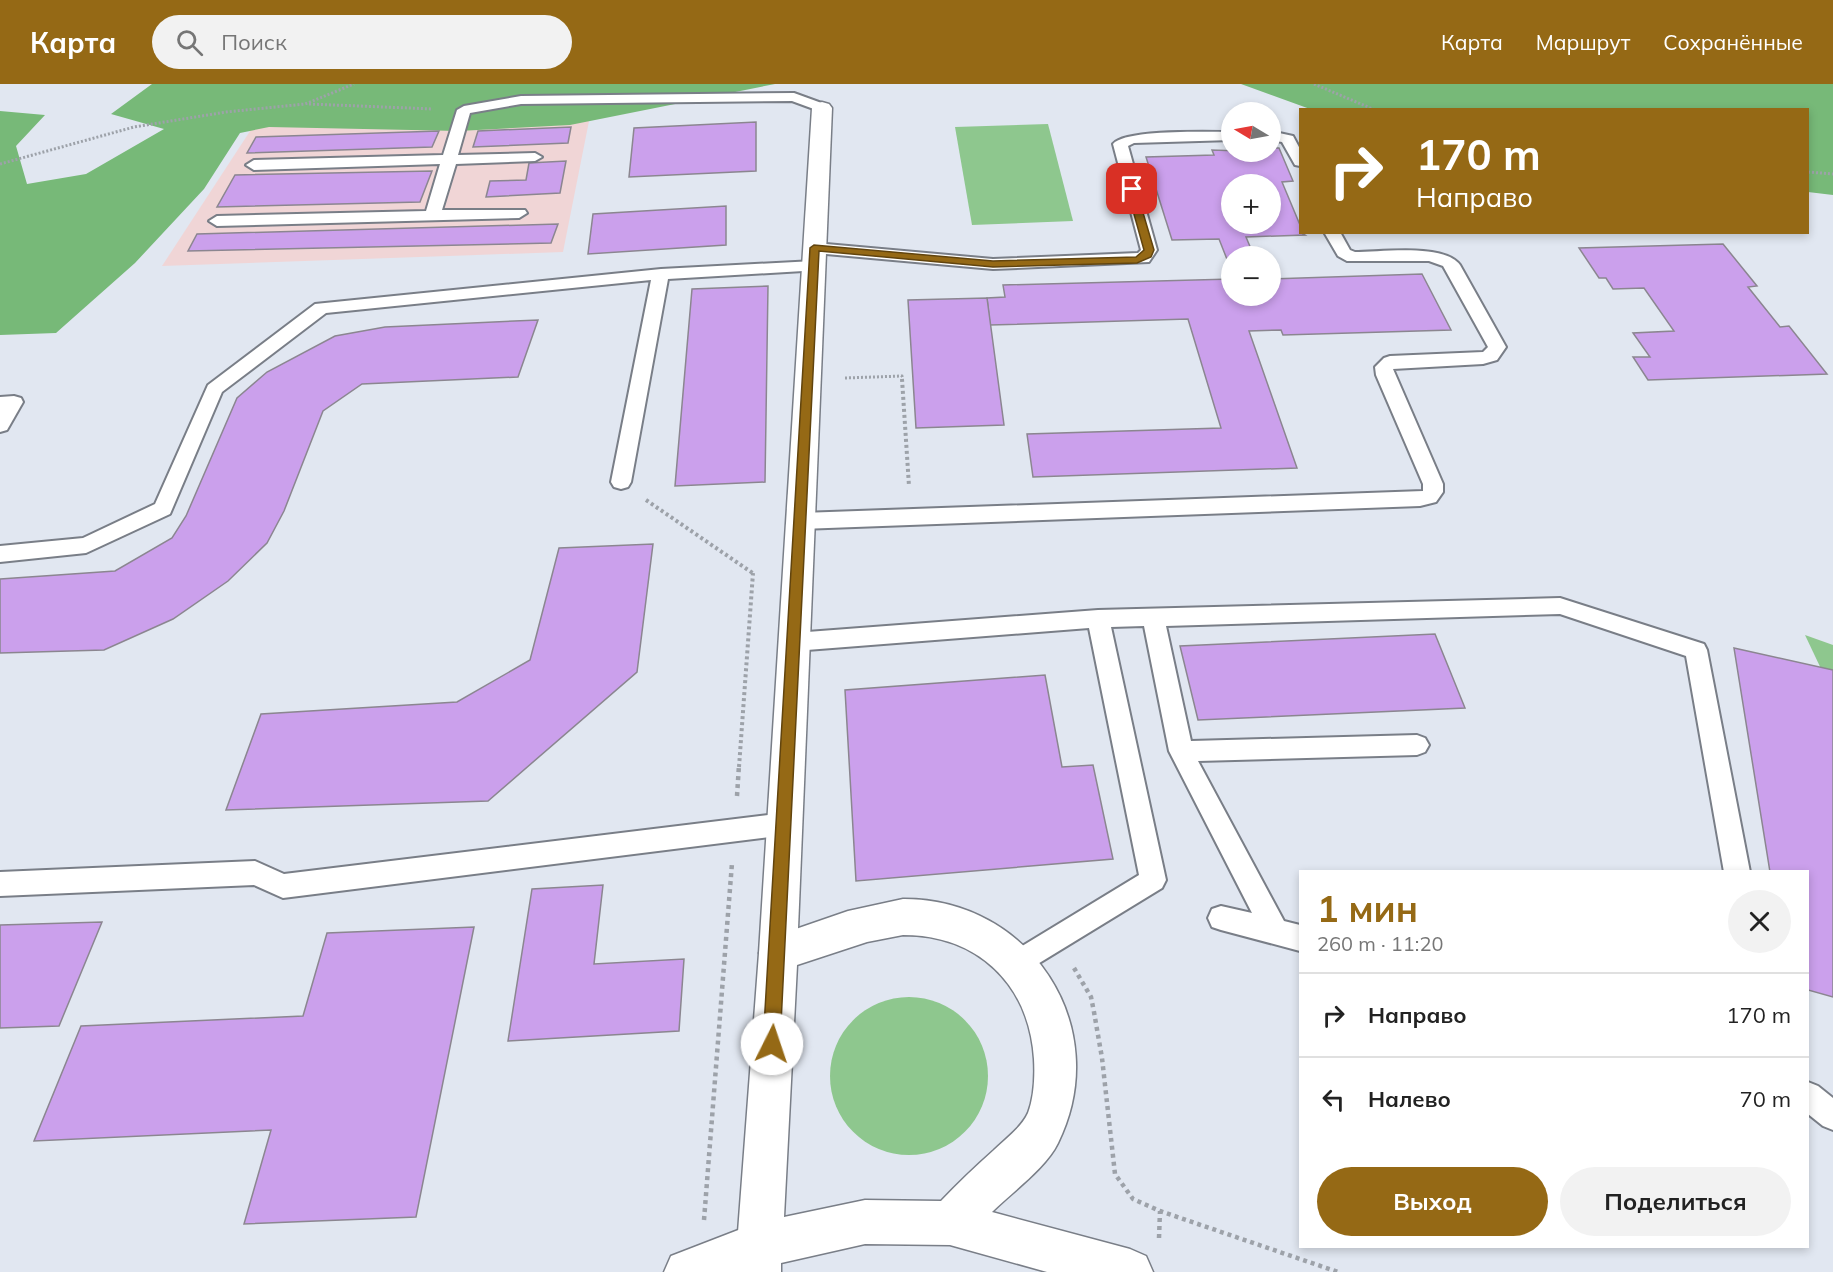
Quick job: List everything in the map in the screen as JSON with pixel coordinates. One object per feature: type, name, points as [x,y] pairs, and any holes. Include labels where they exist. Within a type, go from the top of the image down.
[{"type":"street","points":[[758,1258],[778,953],[822,108]]},
{"type":"street","points":[[778,953],[870,923],[916,916],[939,919],[971,929],[1001,947],[1018,963],[1032,982],[1052,1027],[1055,1079],[1050,1107],[1038,1137],[950,1223]]},
{"type":"street","points":[[694,1269],[758,1258],[865,1222],[950,1223],[1130,1272]]},
{"type":"lane","points":[[433,214],[464,110],[521,100],[794,97],[822,108]]},
{"type":"lane","points":[[0,554],[86,545],[164,509],[214,389],[321,308],[814,257],[993,264],[1143,258],[1149,250],[1120,144],[1131,139],[1221,136]]},
{"type":"lane","points":[[1281,137],[1288,139],[1299,160]]},
{"type":"lane","points":[[254,165],[535,157]]},
{"type":"lane","points":[[217,221],[519,213]]},
{"type":"lane","points":[[801,521],[1420,500],[1429,497],[1433,492],[1433,484],[1385,375],[1384,367],[1390,362],[1400,361],[1483,358],[1491,356],[1497,347],[1452,265],[1446,260],[1437,256],[1353,257],[1344,254],[1333,234]]},
{"type":"lane","points":[[621,482],[661,274]]},
{"type":"lane","points":[[0,403],[14,402],[0,425]]},
{"type":"lane","points":[[794,642],[1098,619],[1560,606],[1696,650],[1737,870]]},
{"type":"lane","points":[[1153,617],[1181,751],[1275,931]]},
{"type":"lane","points":[[1018,963],[1153,880],[1098,619]]},
{"type":"lane","points":[[1181,751],[1417,745]]},
{"type":"lane","points":[[0,884],[255,873],[283,886],[785,824]]},
{"type":"lane","points":[[1221,918],[1299,938]]},
{"type":"lane","points":[[1809,1097],[1833,1116]]},
{"type":"path","points":[[304,104],[354,84]]},
{"type":"path","points":[[1314,84],[1370,108]]},
{"type":"path","points":[[0,164],[134,127],[226,112],[304,104],[464,110]]},
{"type":"path","points":[[1809,172],[1833,174]]},
{"type":"path","points":[[845,378],[902,376],[911,517]]},
{"type":"path","points":[[621,482],[796,602]]},
{"type":"path","points":[[694,1269],[734,830],[753,573]]},
{"type":"path","points":[[1056,939],[1091,997],[1102,1058],[1115,1174],[1132,1200],[1338,1272]]},
{"type":"shaded area","points":[[590,116],[563,252],[162,266],[254,125]]},
{"type":"green space","points":[[152,84],[775,84],[570,125],[459,131],[269,127],[240,133],[204,189],[135,263],[56,333],[0,335],[0,111],[45,115],[16,146],[27,184],[86,174],[164,129],[111,114]]},
{"type":"green space","points":[[1241,84],[1833,84],[1833,195],[1809,192],[1809,108],[1307,108]]},
{"type":"green space","points":[[1048,124],[1073,221],[972,225],[955,127]]},
{"type":"green space","points":[[1805,635],[1833,645],[1833,694]]},
{"type":"green space","points":[[909,997],[924,998],[939,1003],[953,1010],[965,1020],[975,1032],[982,1046],[987,1061],[987,1091],[982,1106],[975,1120],[965,1132],[953,1142],[939,1149],[924,1154],[909,1155],[894,1154],[879,1149],[865,1142],[853,1132],[843,1120],[836,1106],[831,1091],[830,1076],[831,1061],[836,1046],[843,1032],[853,1020],[865,1010],[879,1003],[894,998]]},
{"type":"building","points":[[756,122],[756,171],[629,177],[634,128]]},
{"type":"building","points":[[571,127],[568,143],[473,147],[478,131]]},
{"type":"building","points":[[439,131],[432,147],[247,153],[256,137]]},
{"type":"building","points":[[1212,150],[1221,150],[1221,162],[1281,162],[1281,153],[1293,181],[1282,182],[1299,223],[1299,234],[1305,235],[1246,237],[1250,246],[1222,246],[1219,239],[1172,240],[1146,157],[1214,155]]},
{"type":"building","points":[[566,161],[560,193],[486,197],[490,181],[526,180],[529,163]]},
{"type":"building","points":[[432,171],[420,202],[217,207],[235,175]]},
{"type":"building","points":[[726,206],[726,245],[588,254],[593,214]]},
{"type":"building","points":[[558,224],[551,243],[188,251],[197,234]]},
{"type":"building","points":[[1723,244],[1757,286],[1748,287],[1780,327],[1789,326],[1827,374],[1648,380],[1633,357],[1650,357],[1633,333],[1674,331],[1644,288],[1613,289],[1606,278],[1599,278],[1579,248]]},
{"type":"building","points":[[1422,274],[1451,330],[1283,335],[1281,330],[1249,331],[1297,468],[1033,477],[1027,434],[1221,428],[1188,319],[990,325],[987,298],[1005,297],[1003,285],[1221,279],[1221,306],[1281,306],[1281,279]]},
{"type":"building","points":[[768,286],[765,482],[675,486],[692,289]]},
{"type":"building","points":[[987,298],[1004,425],[916,428],[908,300]]},
{"type":"building","points":[[538,320],[518,377],[362,384],[323,411],[284,511],[267,543],[228,581],[173,619],[104,650],[0,653],[0,579],[115,571],[172,538],[186,516],[237,398],[267,372],[335,336],[385,327]]},
{"type":"building","points":[[653,544],[637,672],[488,801],[226,810],[261,714],[457,702],[530,660],[559,548]]},
{"type":"building","points":[[1435,634],[1465,708],[1198,720],[1180,646]]},
{"type":"building","points":[[1734,648],[1833,670],[1833,997],[1809,990],[1809,870],[1770,870]]},
{"type":"building","points":[[1045,675],[1062,767],[1093,765],[1113,859],[856,881],[845,690]]},
{"type":"building","points":[[603,885],[594,964],[684,959],[679,1031],[508,1041],[532,889]]},
{"type":"building","points":[[102,922],[59,1026],[0,1028],[0,925]]},
{"type":"building","points":[[474,927],[416,1217],[244,1224],[271,1130],[34,1141],[81,1026],[303,1016],[327,933]]},
{"type":"route","points":[[772,1044],[814,248],[993,264],[1137,260],[1148,255],[1149,250],[1132,189]]}]
